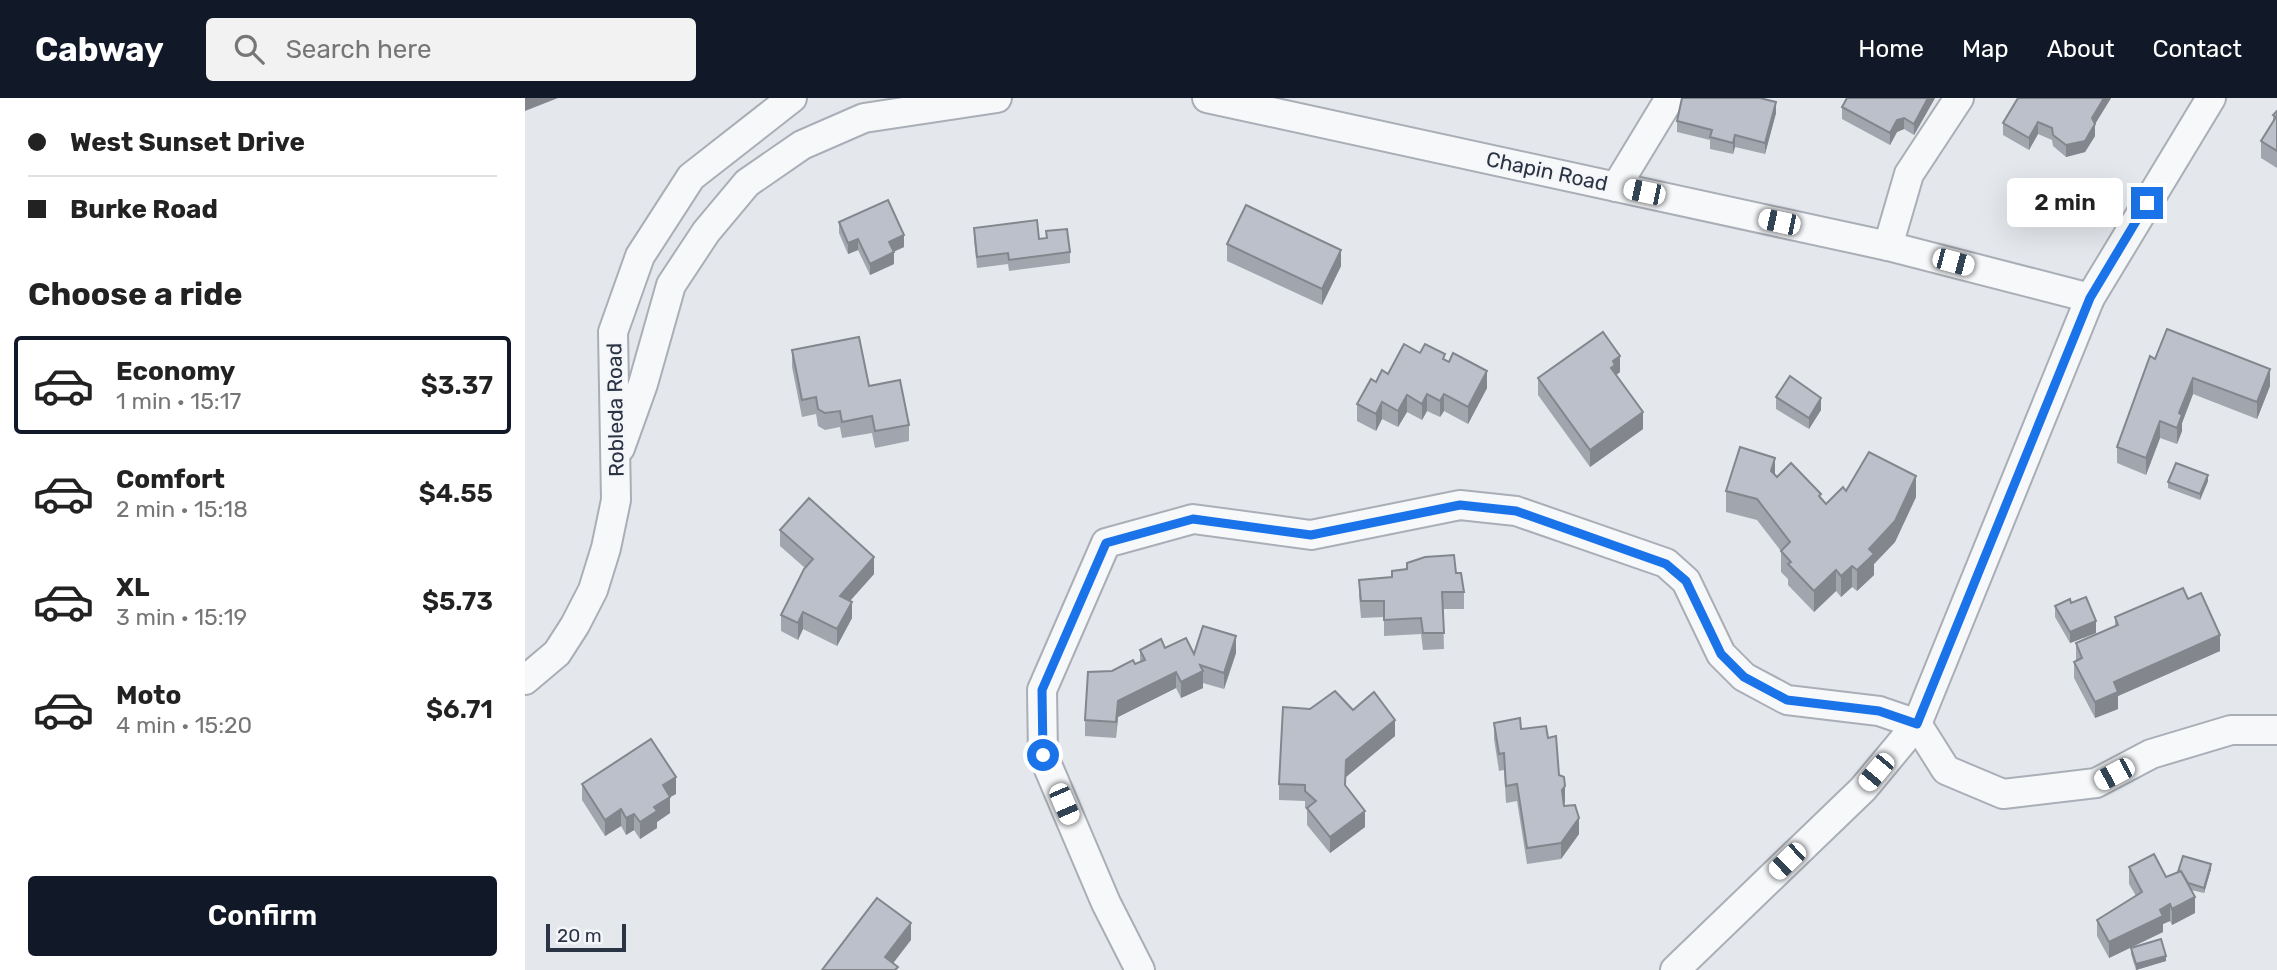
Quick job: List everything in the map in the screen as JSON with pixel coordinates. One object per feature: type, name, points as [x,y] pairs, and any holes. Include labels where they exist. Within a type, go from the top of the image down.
[{"type":"street","name":"Robleda Road","points":[[525,680],[557,653],[593,590],[617,500],[612,393],[613,332],[640,256],[691,177],[792,98]]},
{"type":"street","points":[[616,460],[643,384],[671,285],[706,232],[747,183],[802,145],[864,118],[997,98]]},
{"type":"street","name":"Chapin Road","points":[[1207,98],[1888,246],[2090,298]]},
{"type":"street","points":[[1616,187],[1670,98]]},
{"type":"street","points":[[1888,246],[1909,174],[1959,98]]},
{"type":"street","points":[[1675,970],[1863,789],[1917,724],[2090,298],[2211,98]]},
{"type":"street","points":[[1140,970],[1106,903],[1043,755],[1042,690],[1106,543],[1193,519],[1311,535],[1460,505],[1516,511],[1666,564],[1686,581],[1721,654],[1744,677],[1787,700],[1879,711],[1917,724],[1946,770],[2003,794],[2096,783],[2151,754],[2231,730],[2277,730]]},
{"type":"building","points":[[1682,98],[1760,98],[1776,102],[1765,143],[1735,135],[1733,143],[1710,137],[1712,130],[1677,121]]},
{"type":"building","points":[[1847,98],[1928,98],[1914,124],[1904,118],[1897,120],[1890,133],[1842,107]]},
{"type":"building","points":[[2018,98],[2104,98],[2092,118],[2095,124],[2085,141],[2066,145],[2053,135],[2052,128],[2038,122],[2029,138],[2003,123]]},
{"type":"building","points":[[2277,111],[2277,151],[2261,141]]},
{"type":"building","points":[[888,200],[904,235],[889,242],[894,252],[870,264],[858,239],[848,243],[839,222]]},
{"type":"building","points":[[1246,205],[1341,250],[1322,289],[1227,244]]},
{"type":"building","points":[[1037,220],[1039,239],[1047,238],[1046,231],[1067,229],[1070,252],[1009,260],[1008,253],[977,257],[974,228]]},
{"type":"building","points":[[2167,329],[2270,369],[2257,402],[2193,378],[2179,413],[2182,415],[2177,428],[2160,421],[2146,458],[2117,447],[2150,356],[2155,359]]},
{"type":"building","points":[[1603,332],[1620,356],[1613,361],[1615,365],[1611,368],[1643,412],[1590,450],[1538,378]]},
{"type":"building","points":[[859,337],[869,386],[900,380],[909,425],[875,431],[872,416],[842,422],[840,411],[825,413],[818,409],[816,397],[802,400],[792,350]]},
{"type":"building","points":[[1404,344],[1420,353],[1425,344],[1445,354],[1443,359],[1449,362],[1453,353],[1487,371],[1468,407],[1444,394],[1440,401],[1427,394],[1422,404],[1407,395],[1398,411],[1382,402],[1376,414],[1357,404],[1371,379],[1376,382],[1382,370],[1388,374]]},
{"type":"building","points":[[1790,376],[1821,398],[1809,418],[1776,397]]},
{"type":"building","points":[[1740,447],[1775,458],[1771,471],[1777,477],[1791,463],[1821,494],[1819,496],[1826,504],[1843,487],[1846,491],[1869,452],[1916,476],[1895,521],[1869,549],[1874,554],[1857,570],[1852,566],[1841,576],[1836,570],[1814,591],[1788,564],[1791,562],[1781,551],[1790,542],[1757,499],[1726,491]]},
{"type":"building","points":[[2176,463],[2208,475],[2200,494],[2168,482]]},
{"type":"building","points":[[809,498],[874,557],[840,596],[852,602],[837,629],[803,612],[798,623],[781,615],[804,569],[813,559],[780,530]]},
{"type":"building","points":[[1454,555],[1456,573],[1461,573],[1464,592],[1442,592],[1444,633],[1423,633],[1421,618],[1384,620],[1384,601],[1361,601],[1359,580],[1392,577],[1392,571],[1407,569],[1407,563],[1425,557]]},
{"type":"building","points":[[2183,588],[2188,599],[2201,593],[2220,635],[2114,682],[2118,692],[2095,702],[2074,662],[2082,658],[2076,643],[2118,625],[2115,617]]},
{"type":"building","points":[[2086,597],[2096,621],[2070,632],[2055,606],[2070,599],[2071,603]]},
{"type":"building","points":[[1203,626],[1236,636],[1224,673],[1200,665],[1203,671],[1181,682],[1176,672],[1118,701],[1116,722],[1085,720],[1088,672],[1112,671],[1133,660],[1135,664],[1145,660],[1140,650],[1161,639],[1165,648],[1186,638],[1194,654]]},
{"type":"building","points":[[1335,691],[1353,710],[1374,692],[1395,720],[1346,760],[1345,785],[1365,811],[1330,837],[1307,808],[1316,801],[1305,791],[1305,785],[1279,784],[1283,707],[1310,709]]},
{"type":"building","points":[[1520,718],[1521,729],[1546,726],[1548,738],[1556,736],[1559,775],[1564,777],[1564,806],[1575,805],[1579,818],[1561,843],[1527,848],[1517,784],[1506,786],[1504,753],[1499,754],[1494,723]]},
{"type":"building","points":[[651,739],[676,777],[663,785],[670,797],[654,807],[657,811],[640,822],[634,814],[626,818],[621,809],[605,820],[582,784]]},
{"type":"building","points":[[2154,854],[2166,877],[2181,871],[2195,897],[2172,909],[2170,904],[2160,910],[2163,916],[2109,942],[2097,920],[2142,892],[2129,867]]},
{"type":"building","points":[[2183,856],[2211,864],[2204,888],[2188,883],[2181,871],[2178,872]]},
{"type":"building","points":[[877,898],[911,923],[885,957],[898,967],[895,970],[822,970]]},
{"type":"building","points":[[2161,939],[2166,956],[2136,964],[2131,948]]},
{"type":"route","points":[[1043,755],[1042,690],[1106,543],[1193,519],[1311,535],[1460,505],[1516,511],[1666,564],[1686,581],[1721,654],[1744,677],[1787,700],[1879,711],[1917,724],[2090,298],[2147,203]]}]
